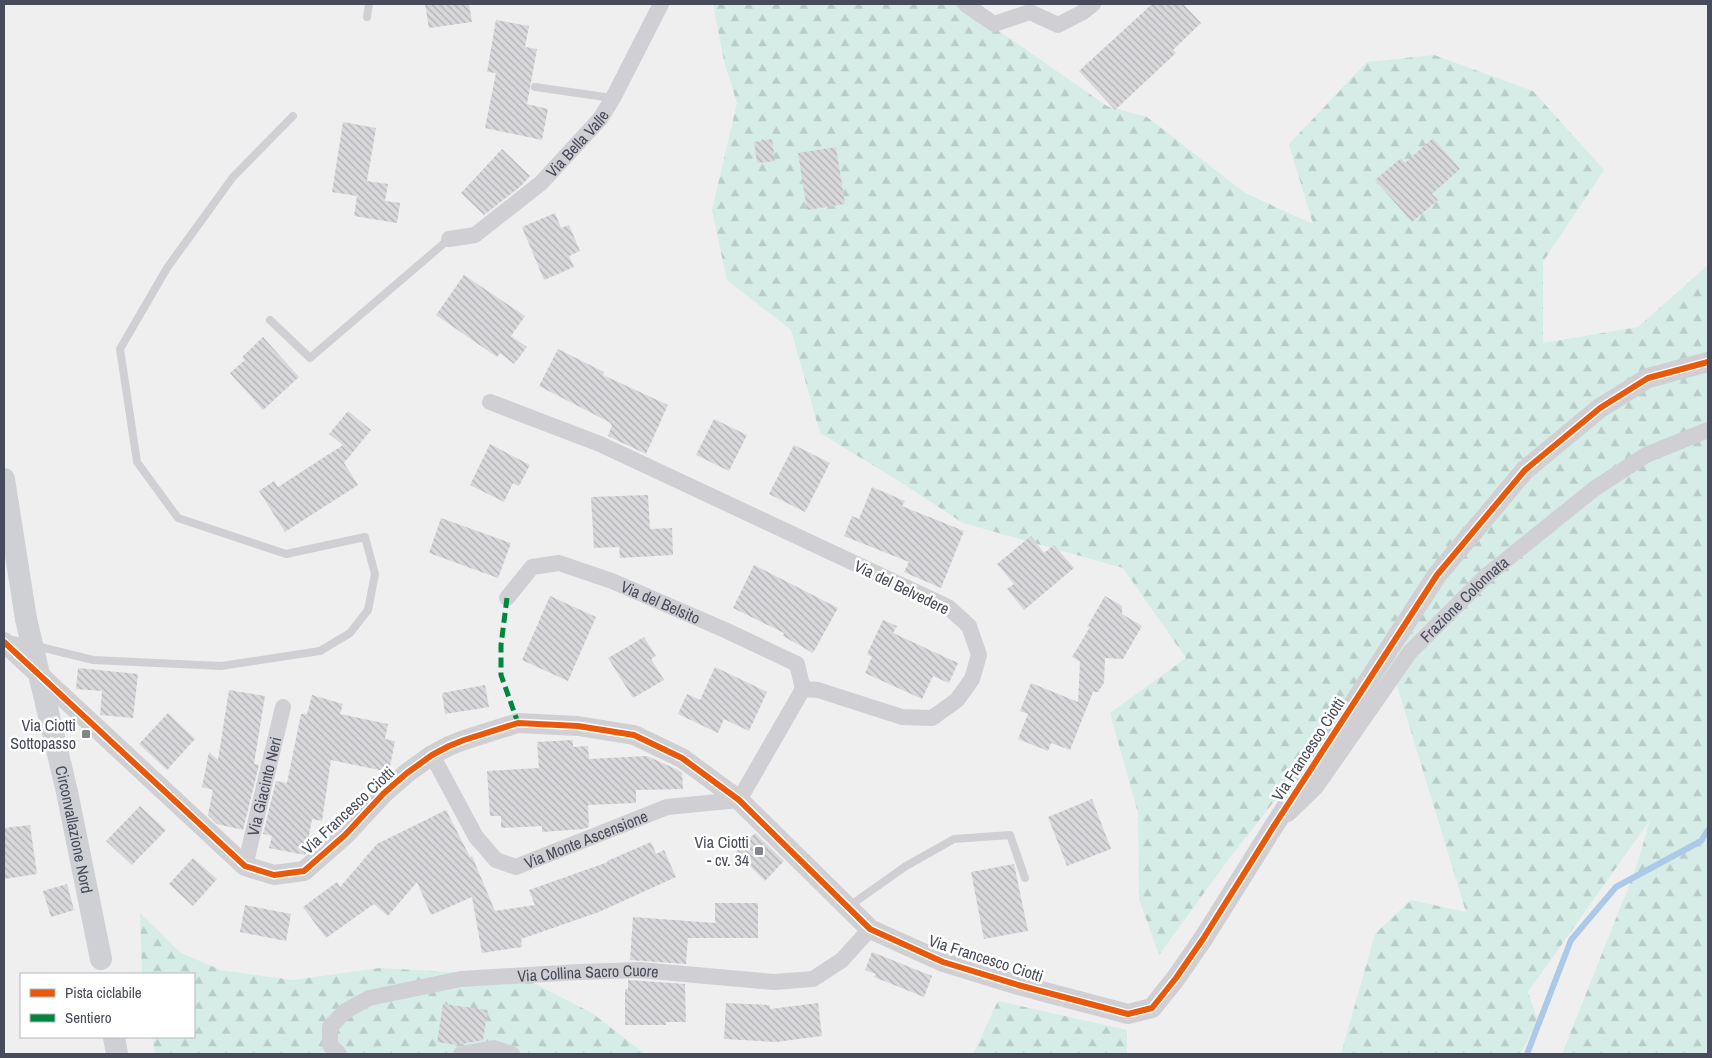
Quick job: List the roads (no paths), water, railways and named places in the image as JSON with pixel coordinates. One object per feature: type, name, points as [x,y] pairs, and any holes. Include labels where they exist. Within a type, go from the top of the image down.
[{"type":"main road","name":"Circonvallazione Nord","points":[[4,479],[26,619],[67,792],[103,973]]},
{"type":"street","name":"Via Bella Valle","points":[[449,238],[475,235],[541,182],[600,119],[613,98],[661,4]]},
{"type":"street","points":[[964,4],[994,24],[1030,12],[1058,25],[1083,12],[1093,4]]},
{"type":"street","name":"Via Francesco Ciotti","points":[[4,642],[245,866],[274,875],[304,871],[346,835],[384,793],[432,755],[464,740],[518,724],[578,726],[634,735],[682,758],[739,800],[870,929],[943,962],[1018,985],[1128,1014],[1152,1008],[1176,978],[1437,575],[1525,470],[1600,408],[1648,378],[1708,362]]},
{"type":"street","name":"Via del Belvedere","points":[[490,402],[600,444],[948,607],[969,626],[979,655],[972,679],[957,700],[932,718],[902,717],[818,690],[803,689]]},
{"type":"street","name":"Frazione Colonnata","points":[[1272,829],[1316,787],[1410,652],[1486,576],[1594,489],[1646,455],[1708,430]]},
{"type":"street","name":"Via del Belsito","points":[[507,598],[532,567],[559,564],[612,580],[797,664],[803,689]]},
{"type":"street","points":[[739,800],[803,689]]},
{"type":"street","name":"Via Giacinto Neri","points":[[245,866],[284,707]]},
{"type":"street","name":"Via Monte Ascensione","points":[[432,755],[476,837],[496,860],[516,867],[667,807],[739,800]]},
{"type":"street","name":"Via Collina Sacro Cuore","points":[[340,1054],[330,1045],[330,1027],[344,1012],[369,998],[461,979],[579,972],[640,970],[774,982],[813,979],[842,960],[870,929]]},
{"type":"street","points":[[461,1054],[494,1048],[512,1054]]},
{"type":"lane","points":[[368,4],[368,17]]},
{"type":"lane","points":[[535,87],[613,98]]},
{"type":"lane","points":[[4,638],[93,660],[221,666],[320,651],[350,633],[368,610],[375,574],[365,537],[286,554],[178,518],[137,462],[120,349],[166,268],[233,177],[293,116]]},
{"type":"lane","points":[[270,320],[310,358],[449,238]]},
{"type":"lane","points":[[848,907],[906,866],[954,839],[1010,835],[1025,878]]},
{"type":"waterway","points":[[1527,1054],[1571,940],[1616,887],[1701,841],[1708,830]]},
{"type":"place","name":"Via Ciotti Sottopasso","points":[[86,734]]},
{"type":"place","name":"Via Ciotti - cv. 34","points":[[759,851]]}]
